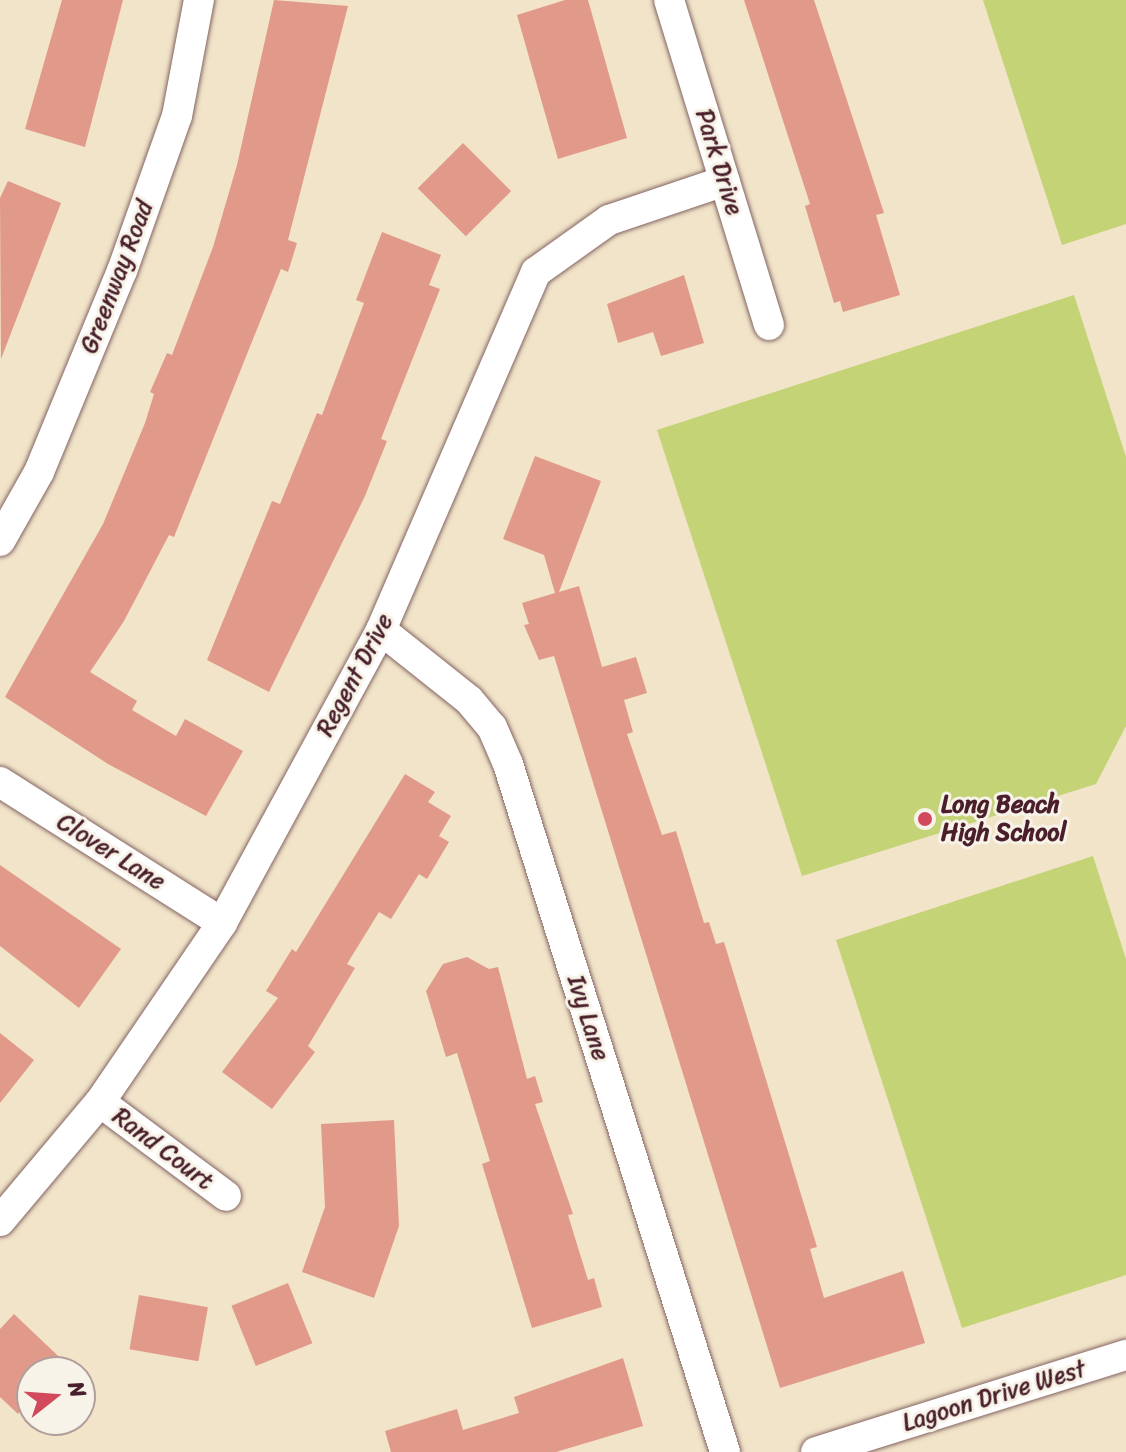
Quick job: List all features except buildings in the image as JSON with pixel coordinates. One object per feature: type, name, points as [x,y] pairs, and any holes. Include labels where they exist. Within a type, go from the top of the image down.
[{"type":"street","name":"Greenway Road","points":[[0,541],[39,472],[122,271],[177,116],[199,0]]},
{"type":"street","name":"Park Drive","points":[[669,0],[769,325]]},
{"type":"street","name":"Regent Drive","points":[[0,1221],[100,1102],[222,923],[381,630],[536,272],[609,220],[725,181]]},
{"type":"street","name":"Ivy Lane","points":[[381,630],[469,700],[492,727],[508,764],[725,1452]]},
{"type":"street","name":"Clover Lane","points":[[0,782],[222,923]]},
{"type":"street","name":"Rand Court","points":[[100,1102],[226,1196]]},
{"type":"street","name":"Lagoon Drive West","points":[[816,1452],[1126,1355]]},
{"type":"green space","points":[[983,0],[1126,0],[1126,224],[1062,245]]},
{"type":"green space","points":[[1074,295],[1126,457],[1126,726],[1096,784],[802,876],[657,430]]},
{"type":"green space","points":[[1093,856],[1126,959],[1126,1275],[962,1328],[836,940]]},
{"type":"place","name":"Long Beach High School","points":[[925,819]]}]
